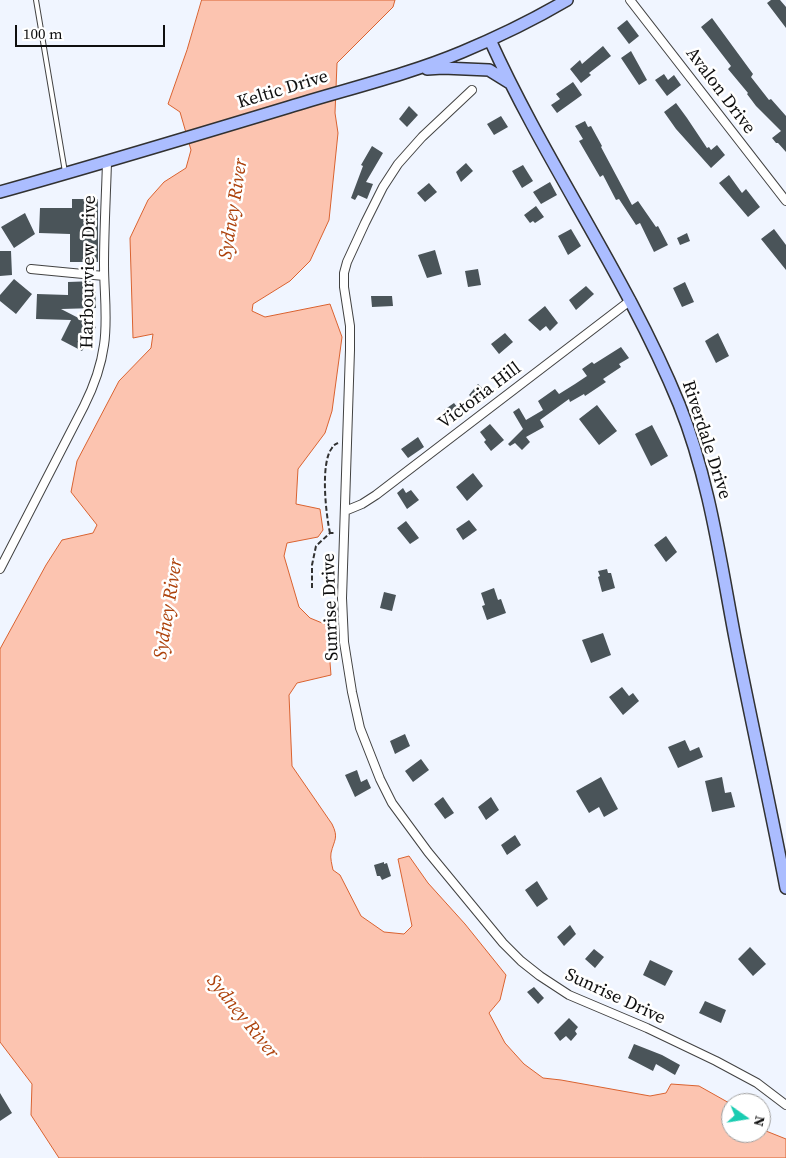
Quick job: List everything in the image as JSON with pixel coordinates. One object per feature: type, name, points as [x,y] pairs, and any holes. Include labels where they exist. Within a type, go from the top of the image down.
[{"type":"main road","name":"Keltic Drive","points":[[0,192],[107,162],[410,71],[461,53],[490,40],[525,24],[567,0]]},
{"type":"main road","name":"Riverdale Drive","points":[[490,40],[511,83],[631,300],[680,406],[709,502],[753,731],[784,868],[786,888]]},
{"type":"main road","points":[[410,71],[443,68],[489,70],[511,83]]},
{"type":"street","name":"Avalon Drive","points":[[630,0],[786,201]]},
{"type":"street","name":"Sunrise Drive","points":[[472,90],[422,136],[392,171],[347,262],[344,282],[350,326],[342,598],[344,642],[360,728],[380,779],[392,803],[406,824],[503,943],[521,961],[569,995],[647,1028],[716,1061],[757,1083],[786,1105]]},
{"type":"street","name":"Harbourview Drive","points":[[0,569],[81,413],[97,378],[105,344],[104,276],[107,162]]},
{"type":"street","points":[[32,268],[104,276]]},
{"type":"street","name":"Victoria Hill","points":[[345,511],[376,496],[631,300]]},
{"type":"lane","points":[[36,0],[65,174]]},
{"type":"path","points":[[312,588],[312,565],[316,546],[330,533],[325,497],[326,464],[331,448],[347,435]]},
{"type":"water","name":"Sydney River","points":[[202,0],[395,0],[393,7],[337,63],[335,113],[338,133],[329,220],[310,261],[290,281],[253,304],[252,311],[265,317],[330,304],[342,337],[332,411],[325,433],[298,469],[296,504],[320,509],[323,530],[318,537],[287,543],[284,556],[299,607],[310,618],[327,625],[331,675],[297,683],[289,695],[292,766],[334,829],[335,839],[331,855],[333,870],[340,875],[361,916],[384,932],[404,934],[412,926],[398,859],[409,856],[428,883],[465,924],[506,975],[500,1000],[489,1013],[505,1043],[524,1064],[543,1078],[650,1096],[666,1093],[671,1084],[699,1086],[721,1098],[721,1143],[771,1143],[771,1133],[786,1139],[786,1158],[59,1158],[31,1115],[32,1084],[0,1042],[0,649],[46,565],[62,540],[93,533],[97,525],[71,492],[77,461],[119,381],[151,348],[153,334],[133,338],[130,238],[148,200],[164,182],[186,168],[191,150],[180,112],[168,104]]},
{"type":"building","points":[[771,0],[780,0],[786,7],[786,28],[767,3]]},
{"type":"building","points":[[712,18],[753,74],[751,77],[769,100],[771,99],[786,116],[786,152],[772,138],[781,131],[756,106],[728,69],[731,66],[701,27]]},
{"type":"building","points":[[627,20],[639,36],[629,44],[617,28]]},
{"type":"building","points":[[603,46],[611,56],[589,73],[591,75],[581,83],[570,69],[580,60],[582,64]]},
{"type":"building","points":[[631,51],[647,80],[639,85],[621,58]]},
{"type":"building","points":[[664,74],[668,80],[674,75],[681,85],[667,96],[655,80]]},
{"type":"building","points":[[573,82],[582,95],[557,113],[551,105],[560,99],[556,94]]},
{"type":"building","points":[[676,103],[707,148],[709,147],[711,150],[717,145],[725,155],[711,168],[676,129],[664,112]]},
{"type":"building","points":[[409,106],[418,115],[407,127],[399,119]]},
{"type":"building","points":[[501,116],[508,127],[494,135],[487,124]]},
{"type":"building","points":[[585,121],[588,127],[591,126],[632,205],[638,201],[656,227],[658,226],[668,245],[654,252],[640,223],[636,225],[619,199],[616,200],[603,175],[600,177],[579,141],[583,139],[575,126]]},
{"type":"building","points":[[372,146],[383,153],[366,182],[373,184],[367,199],[358,195],[355,200],[351,198],[363,166],[361,165]]},
{"type":"building","points":[[466,163],[473,171],[461,182],[456,172]]},
{"type":"building","points":[[523,165],[533,181],[522,188],[512,171]]},
{"type":"building","points":[[729,175],[742,193],[746,189],[760,207],[748,217],[719,183]]},
{"type":"building","points":[[550,182],[557,195],[541,204],[533,192]]},
{"type":"building","points":[[429,183],[437,192],[425,202],[417,193]]},
{"type":"building","points":[[72,199],[98,199],[98,262],[70,262],[70,234],[39,233],[40,208],[72,208]]},
{"type":"building","points":[[536,206],[544,217],[535,223],[533,221],[530,223],[524,215]]},
{"type":"building","points":[[25,213],[35,234],[14,248],[1,227]]},
{"type":"building","points":[[571,229],[581,246],[568,255],[558,236]]},
{"type":"building","points":[[774,229],[786,245],[786,270],[761,239]]},
{"type":"building","points":[[687,233],[690,241],[680,245],[677,238]]},
{"type":"building","points":[[435,250],[442,274],[427,278],[418,255]]},
{"type":"building","points":[[0,251],[11,251],[12,275],[0,276]]},
{"type":"building","points":[[478,269],[481,285],[468,287],[465,271]]},
{"type":"building","points":[[14,279],[32,294],[16,314],[0,301],[0,295]]},
{"type":"building","points":[[95,281],[96,308],[61,309],[96,327],[82,351],[61,340],[71,320],[36,319],[37,294],[68,295],[68,282]]},
{"type":"building","points":[[685,282],[694,302],[682,307],[673,288]]},
{"type":"building","points":[[586,286],[594,294],[576,310],[569,300]]},
{"type":"building","points":[[371,296],[392,296],[393,306],[372,307]]},
{"type":"building","points":[[545,306],[558,323],[550,331],[546,326],[540,331],[528,320]]},
{"type":"building","points":[[505,333],[513,342],[499,354],[491,344]]},
{"type":"building","points":[[718,333],[729,356],[716,363],[705,341]]},
{"type":"building","points":[[621,347],[629,358],[619,364],[621,367],[603,379],[606,382],[585,396],[584,394],[570,402],[569,399],[540,420],[544,427],[526,437],[530,442],[522,450],[515,443],[510,446],[508,444],[523,429],[513,412],[519,408],[526,420],[543,410],[538,401],[555,389],[559,394],[575,384],[587,376],[582,369],[592,362],[594,364]]},
{"type":"building","points":[[478,384],[488,393],[479,404],[469,395]]},
{"type":"building","points":[[454,403],[464,416],[453,424],[444,410]]},
{"type":"building","points":[[597,405],[617,431],[599,445],[579,419]]},
{"type":"building","points":[[490,424],[504,440],[491,451],[484,442],[486,440],[480,432]]},
{"type":"building","points":[[652,425],[668,456],[651,466],[635,434]]},
{"type":"building","points":[[418,437],[424,447],[408,458],[401,449]]},
{"type":"building","points":[[473,473],[483,486],[467,501],[456,487]]},
{"type":"building","points":[[403,488],[406,493],[411,490],[419,500],[407,509],[397,493]]},
{"type":"building","points":[[469,520],[477,530],[463,540],[456,529]]},
{"type":"building","points":[[406,521],[419,538],[410,544],[397,528]]},
{"type":"building","points":[[666,536],[677,552],[666,562],[654,545]]},
{"type":"building","points":[[607,569],[608,573],[611,573],[615,588],[602,592],[598,571]]},
{"type":"building","points":[[494,588],[498,600],[501,599],[506,613],[487,620],[482,606],[485,605],[481,593]]},
{"type":"building","points":[[384,592],[396,595],[392,611],[380,608]]},
{"type":"building","points":[[603,633],[611,655],[591,663],[582,640]]},
{"type":"building","points":[[622,687],[629,696],[633,693],[639,701],[623,715],[609,697]]},
{"type":"building","points":[[405,734],[410,746],[395,754],[390,741]]},
{"type":"building","points":[[685,740],[690,751],[699,747],[703,757],[678,768],[668,747]]},
{"type":"building","points":[[421,759],[429,770],[413,782],[405,771]]},
{"type":"building","points":[[357,770],[361,782],[367,779],[371,788],[355,797],[345,775]]},
{"type":"building","points":[[601,777],[618,809],[604,817],[599,807],[589,813],[576,791]]},
{"type":"building","points":[[722,777],[725,793],[731,792],[735,807],[712,812],[705,781]]},
{"type":"building","points":[[443,797],[454,813],[445,819],[434,804]]},
{"type":"building","points":[[491,797],[499,810],[486,820],[478,807]]},
{"type":"building","points":[[515,835],[521,845],[507,855],[501,845]]},
{"type":"building","points":[[384,862],[384,864],[387,863],[391,876],[382,880],[380,876],[377,876],[374,865]]},
{"type":"building","points":[[537,881],[548,899],[537,907],[525,890]]},
{"type":"building","points":[[570,925],[576,934],[564,946],[557,937]]},
{"type":"building","points":[[750,947],[766,964],[753,976],[738,959]]},
{"type":"building","points":[[594,949],[604,957],[595,968],[585,959]]},
{"type":"building","points":[[650,960],[673,971],[665,986],[643,975]]},
{"type":"building","points":[[534,987],[544,998],[538,1004],[527,992]]},
{"type":"building","points":[[705,1001],[726,1010],[721,1023],[699,1013]]},
{"type":"building","points":[[569,1018],[578,1027],[575,1031],[577,1034],[571,1041],[566,1036],[560,1041],[554,1033]]},
{"type":"building","points":[[634,1044],[662,1055],[680,1065],[675,1075],[656,1064],[653,1071],[628,1058]]},
{"type":"building","points":[[0,1093],[12,1113],[0,1121]]}]
